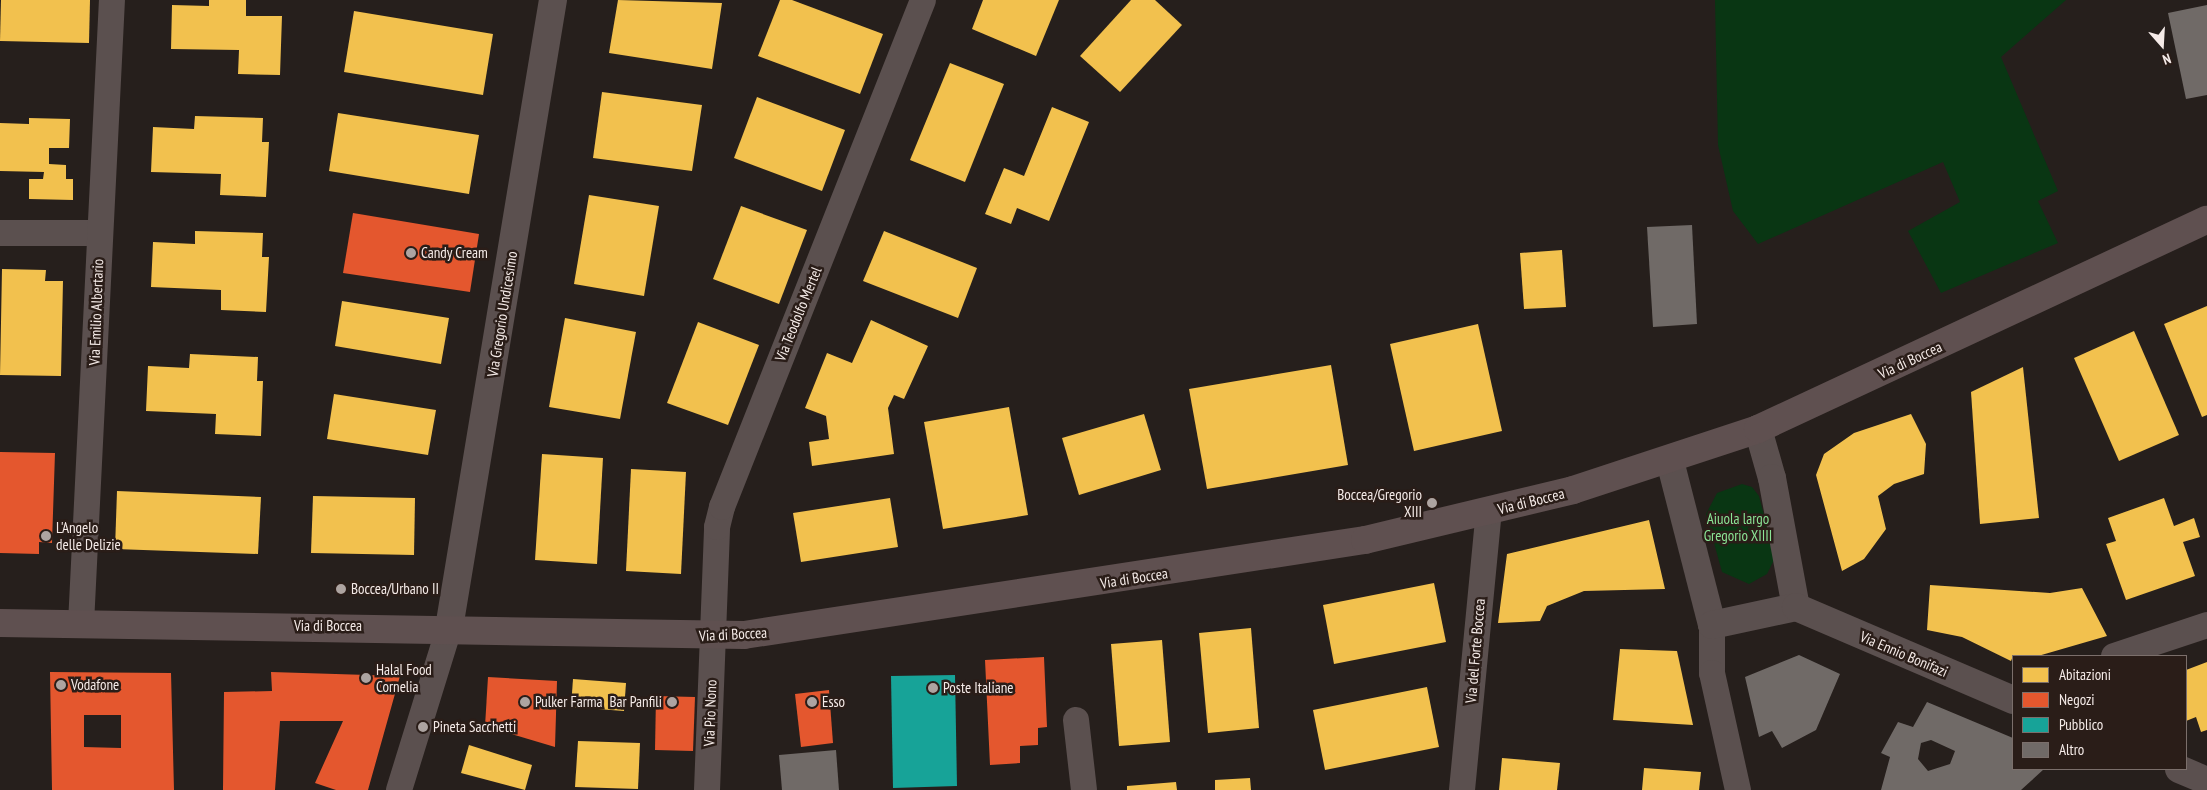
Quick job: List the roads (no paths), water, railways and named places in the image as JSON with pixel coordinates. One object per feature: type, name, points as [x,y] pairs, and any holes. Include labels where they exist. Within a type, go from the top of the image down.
[{"type":"main road","name":"Via di Boccea","points":[[0,623],[449,628],[713,636],[812,628],[1365,540],[1489,512],[1670,461],[1758,430],[2207,220]]},
{"type":"street","name":"Via Emilio Albertario","points":[[81,624],[112,0]]},
{"type":"street","name":"Via Gregorio Undicesimo","points":[[449,628],[553,0]]},
{"type":"street","name":"Via Teodolfo Mertel","points":[[713,636],[717,527],[722,507],[923,0]]},
{"type":"street","points":[[0,233],[99,233]]},
{"type":"street","points":[[1712,625],[1796,607],[1772,478],[1758,430]]},
{"type":"street","points":[[1670,461],[1712,625],[1712,673],[1738,790]]},
{"type":"street","name":"Via del Forte Boccea","points":[[1462,790],[1489,512]]},
{"type":"street","name":"Via Ennio Bonifazi","points":[[1796,607],[2012,698]]},
{"type":"street","points":[[2117,655],[2207,625]]},
{"type":"street","points":[[399,790],[449,628]]},
{"type":"street","name":"Via Pio Nono","points":[[707,790],[713,636]]},
{"type":"street","points":[[1076,720],[1084,790]]},
{"type":"street","points":[[2181,770],[2207,781]]},
{"type":"place","name":"Candy Cream","points":[[411,253]]},
{"type":"place","name":"Boccea/Gregorio XIII","points":[[1432,503]]},
{"type":"place","name":"L'Angelo delle Delizie","points":[[46,536]]},
{"type":"place","name":"Boccea/Urbano II","points":[[341,589]]},
{"type":"place","name":"Halal Food Cornelia","points":[[366,678]]},
{"type":"place","name":"Vodafone","points":[[61,685]]},
{"type":"place","name":"Poste Italiane","points":[[933,688]]},
{"type":"place","name":"Pulker Farma","points":[[525,702]]},
{"type":"place","name":"Bar Panfili","points":[[672,702]]},
{"type":"place","name":"Esso","points":[[812,702]]},
{"type":"place","name":"Pineta Sacchetti","points":[[423,727]]},
{"type":"park label","name":"Aiuola largo Gregorio XIIII","points":[[1738,526]]}]
